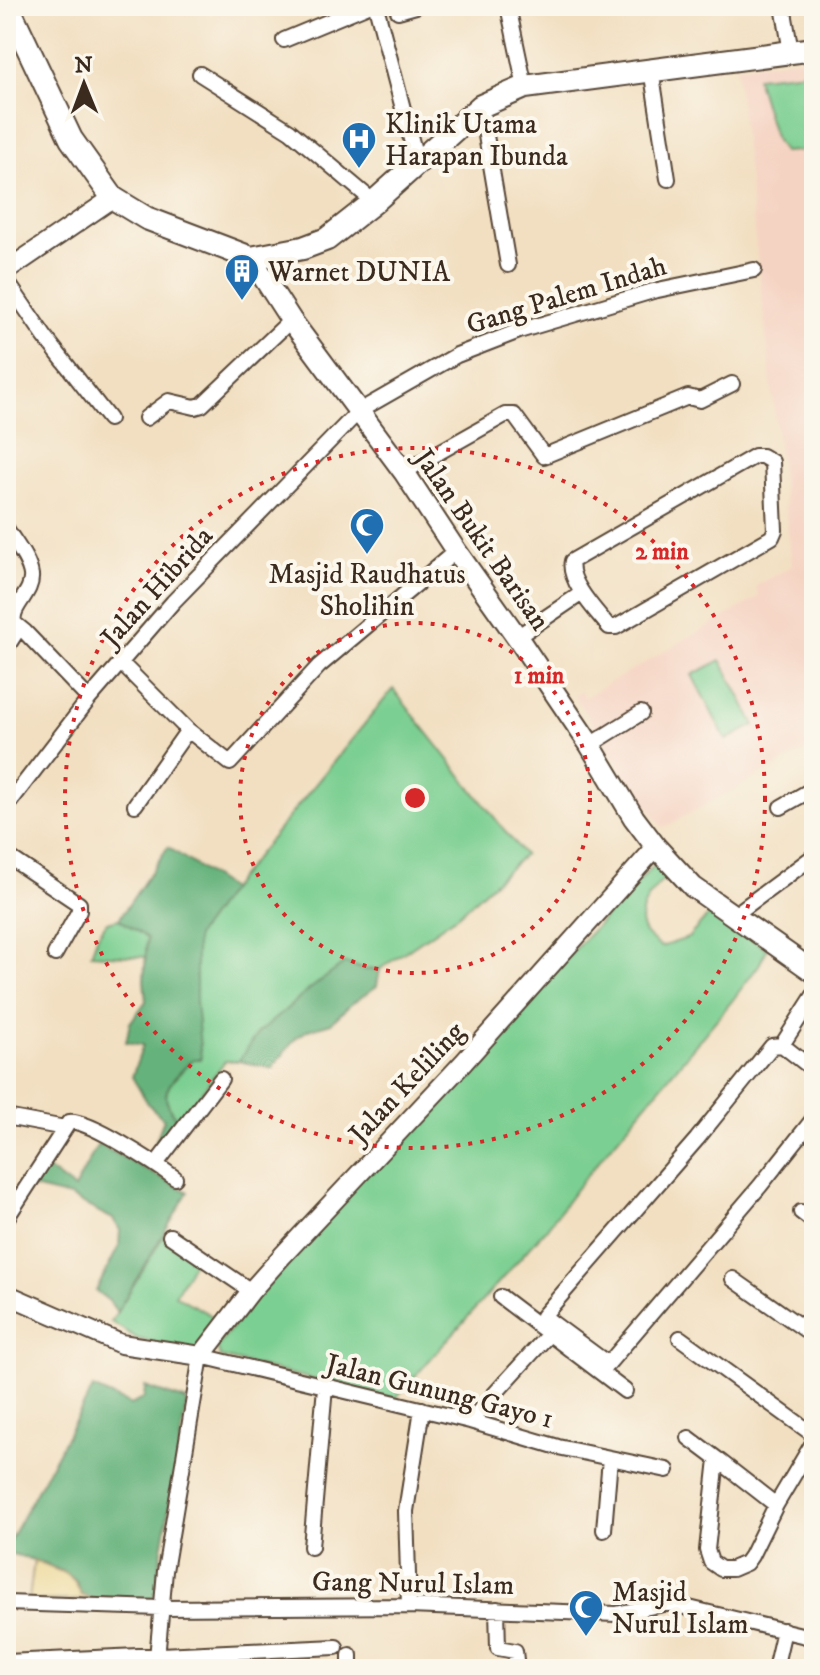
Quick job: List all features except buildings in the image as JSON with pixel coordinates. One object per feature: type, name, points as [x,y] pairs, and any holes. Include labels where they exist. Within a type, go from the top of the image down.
[{"type":"main road","points":[[8,6],[71,139],[113,198],[146,218],[251,258],[303,248],[327,239],[374,202],[481,106],[525,87],[814,49]]},
{"type":"main road","name":"Jalan Bukit Barisan","points":[[251,258],[291,320],[404,472],[656,847],[693,887],[814,972]]},
{"type":"street","points":[[284,40],[366,6]]},
{"type":"street","points":[[376,6],[417,162]]},
{"type":"street","points":[[398,11],[416,6]]},
{"type":"street","points":[[508,6],[525,87]]},
{"type":"street","points":[[783,6],[791,52]]},
{"type":"street","points":[[651,69],[668,179]]},
{"type":"street","points":[[200,74],[290,131],[374,202]]},
{"type":"street","points":[[481,106],[508,265]]},
{"type":"street","points":[[6,271],[113,198]]},
{"type":"street","name":"Gang Palem Indah","points":[[359,411],[457,355],[519,331],[653,291],[754,270]]},
{"type":"street","points":[[6,280],[45,337],[109,419]]},
{"type":"street","points":[[146,418],[169,401],[195,407],[202,405],[291,320]]},
{"type":"street","points":[[404,472],[505,415],[514,415],[544,456],[688,397],[700,400],[732,384]]},
{"type":"street","name":"Jalan Hibrida","points":[[6,807],[89,699],[173,602],[359,411]]},
{"type":"street","points":[[755,456],[772,462],[775,530],[772,537],[613,628],[582,593],[571,570],[572,561],[755,456]]},
{"type":"street","points":[[6,528],[31,576],[29,587],[12,616],[14,623],[89,699]]},
{"type":"street","points":[[121,663],[188,730],[230,763],[319,666],[456,551]]},
{"type":"street","points":[[517,637],[582,593]]},
{"type":"street","points":[[6,648],[19,628]]},
{"type":"street","points":[[590,745],[641,713]]},
{"type":"street","points":[[135,805],[188,730]]},
{"type":"street","points":[[781,807],[811,790],[814,793]]},
{"type":"street","name":"Jalan Keliling","points":[[157,1662],[161,1608],[201,1356],[251,1291],[463,1063],[656,847]]},
{"type":"street","points":[[6,855],[79,904],[79,911],[55,954]]},
{"type":"street","points":[[733,916],[814,856]]},
{"type":"street","points":[[782,1045],[814,995]]},
{"type":"street","points":[[625,1391],[549,1329],[543,1316],[697,1139],[772,1046],[782,1045],[814,1070]]},
{"type":"street","points":[[156,1164],[221,1079]]},
{"type":"street","points":[[6,1117],[65,1128]]},
{"type":"street","points":[[501,1297],[608,1364],[814,1118]]},
{"type":"street","points":[[6,1219],[69,1122],[80,1122],[156,1164],[175,1178]]},
{"type":"street","points":[[801,1212],[814,1222]]},
{"type":"street","points":[[170,1236],[251,1291]]},
{"type":"street","points":[[733,1279],[814,1336]]},
{"type":"street","points":[[6,1294],[121,1344],[201,1356]]},
{"type":"street","points":[[470,1421],[549,1329]]},
{"type":"street","points":[[680,1338],[814,1435]]},
{"type":"street","name":"Jalan Gunung Gayo 1","points":[[201,1356],[470,1421],[558,1447],[667,1470]]},
{"type":"street","points":[[311,1547],[325,1387]]},
{"type":"street","points":[[409,1606],[406,1511],[422,1409]]},
{"type":"street","points":[[689,1438],[776,1505]]},
{"type":"street","points":[[717,1459],[707,1550],[716,1567],[732,1569],[746,1563],[751,1556],[776,1505],[814,1441]]},
{"type":"street","points":[[604,1530],[610,1458]]},
{"type":"street","name":"Gang Nurul Islam","points":[[6,1603],[161,1608],[409,1606],[616,1614],[668,1603],[814,1638]]},
{"type":"street","points":[[497,1609],[498,1648],[515,1651],[517,1669]]},
{"type":"street","points":[[775,1669],[784,1630]]},
{"type":"street","points":[[6,1662],[345,1657]]},
{"type":"shaded area","points":[[814,57],[814,745],[663,828],[623,773],[574,695],[581,692],[585,697],[759,597],[756,586],[792,566],[736,67]]},
{"type":"green space","points":[[814,71],[814,150],[783,152],[774,137],[756,77]]},
{"type":"green space","points":[[721,660],[755,725],[726,740],[692,675]]},
{"type":"green space","points":[[393,689],[524,855],[458,915],[380,969],[364,970],[345,963],[257,1034],[239,1061],[225,1061],[180,1121],[172,1112],[166,1096],[178,1075],[193,1059],[200,1058],[196,936],[230,889]]},
{"type":"green space","points":[[168,847],[230,889],[196,936],[196,1002],[201,1059],[193,1059],[168,1088],[167,1103],[180,1121],[159,1146],[155,1143],[164,1119],[149,1105],[132,1077],[143,1045],[126,1042],[130,1023],[146,1001],[147,938],[119,919]]},
{"type":"green space","points":[[656,863],[666,878],[650,896],[641,919],[646,934],[661,947],[688,938],[711,912],[767,949],[732,1001],[546,1229],[395,1399],[220,1357],[217,1347],[294,1247]]},
{"type":"green space","points":[[119,919],[147,938],[146,957],[91,954],[107,922]]},
{"type":"green space","points":[[345,963],[364,970],[380,969],[377,986],[331,1023],[308,1030],[296,1038],[272,1068],[239,1061],[257,1034]]},
{"type":"green space","points":[[98,1144],[188,1192],[117,1312],[96,1291],[119,1246],[120,1230],[113,1219],[70,1197],[29,1187],[43,1166],[74,1189]]},
{"type":"green space","points":[[164,1235],[195,1260],[175,1295],[219,1320],[201,1352],[138,1339],[111,1322]]},
{"type":"green space","points":[[145,1387],[187,1401],[154,1597],[150,1600],[94,1600],[81,1595],[77,1583],[64,1573],[34,1560],[6,1553],[6,1547],[93,1388],[131,1405],[144,1398]]},
{"type":"sand","points":[[34,1560],[68,1575],[81,1595],[94,1600],[29,1600]]},
{"type":"place","name":"Klinik Utama Harapan Ibunda","points":[[359,170]]},
{"type":"place","name":"Warnet DUNIA","points":[[242,302]]},
{"type":"place","name":"Masjid Raudhatus Sholihin","points":[[367,556]]},
{"type":"place","name":"Masjid Nurul Islam","points":[[586,1638]]}]
